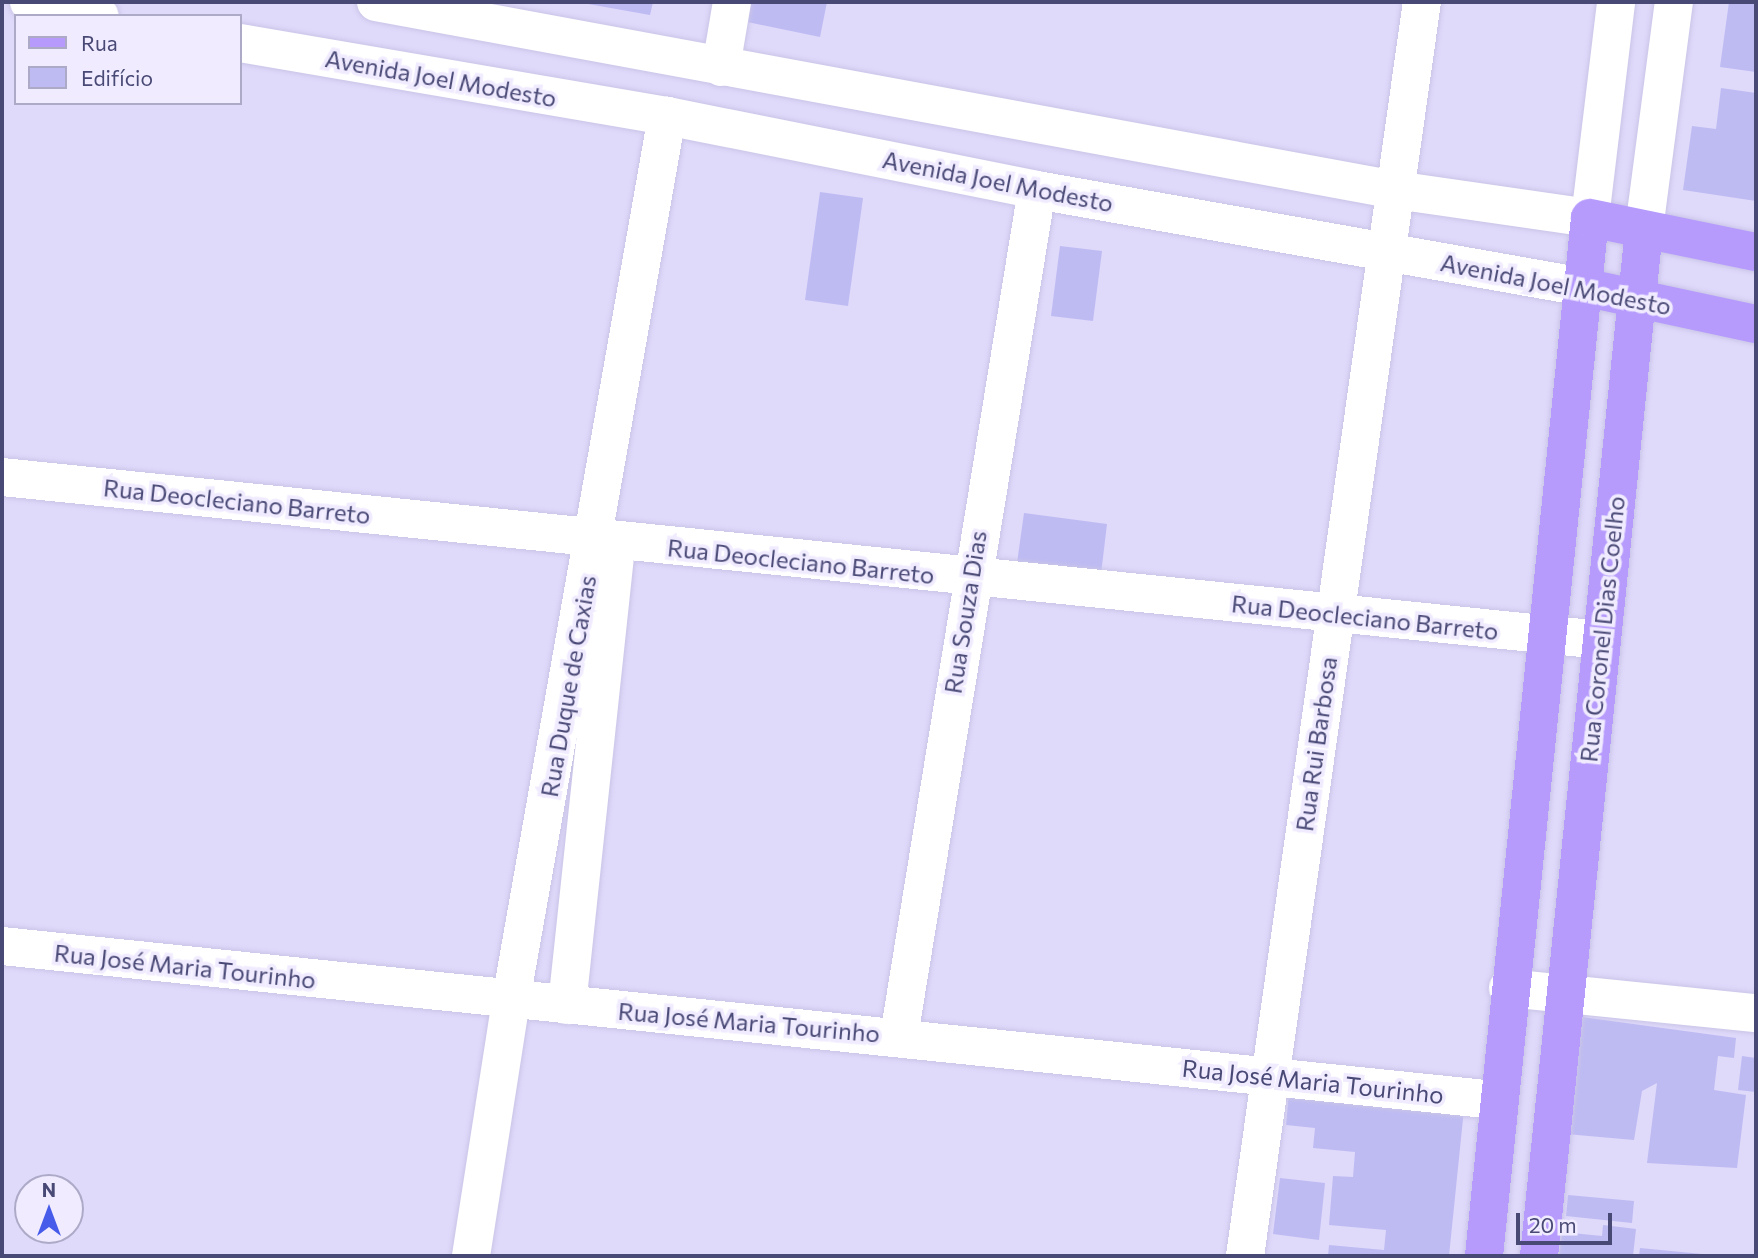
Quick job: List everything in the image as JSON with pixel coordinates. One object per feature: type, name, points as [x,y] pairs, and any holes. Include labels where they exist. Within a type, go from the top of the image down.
[{"type":"main road","points":[[1483,1256],[1543,635],[1590,218],[1756,252]]},
{"type":"main road","name":"Rua Coronel Dias Coelho","points":[[1539,1256],[1563,994],[1644,229]]},
{"type":"main road","name":"Avenida Joel Modesto","points":[[1583,287],[1756,324]]},
{"type":"street","points":[[29,2],[90,14]]},
{"type":"street","points":[[376,2],[437,7],[721,66],[1395,190],[1590,218],[1616,2]]},
{"type":"street","points":[[721,66],[732,2]]},
{"type":"street","name":"Rua Rui Barbosa","points":[[1245,1256],[1266,1077],[1336,614],[1422,2]]},
{"type":"street","name":"Rua Coronel Dias Coelho","points":[[1644,229],[1674,2]]},
{"type":"street","name":"Avenida Joel Modesto","points":[[242,43],[667,116],[1037,190],[1583,287]]},
{"type":"street","name":"Rua Duque de Caxias","points":[[471,1256],[511,1000],[606,540],[667,116]]},
{"type":"street","name":"Rua Souza Dias","points":[[899,1036],[969,579],[1037,190]]},
{"type":"street","name":"Rua Deocleciano Barreto","points":[[2,477],[969,579],[1601,640]]},
{"type":"street","points":[[567,1005],[606,540]]},
{"type":"street","name":"Rua José Maria Tourinho","points":[[2,946],[511,1000],[899,1036],[1496,1100]]},
{"type":"street","points":[[1508,988],[1756,1013]]},
{"type":"shaded area","points":[[2,2],[1756,2],[1756,1256],[2,1256]]},
{"type":"building","points":[[577,2],[653,2],[650,15]]},
{"type":"building","points":[[742,2],[827,2],[820,37],[738,20]]},
{"type":"building","points":[[1729,2],[1756,2],[1756,72],[1720,67]]},
{"type":"building","points":[[1721,88],[1756,93],[1756,201],[1683,190],[1692,126],[1716,129]]},
{"type":"building","points":[[820,192],[863,198],[848,306],[805,300]]},
{"type":"building","points":[[1060,246],[1102,251],[1093,321],[1051,316]]},
{"type":"building","points":[[1024,513],[1107,524],[1101,574],[1017,563]]},
{"type":"building","points":[[1582,1017],[1736,1038],[1734,1058],[1718,1056],[1714,1090],[1746,1095],[1737,1168],[1647,1163],[1657,1083],[1642,1091],[1634,1140],[1566,1134]]},
{"type":"building","points":[[1742,1056],[1756,1058],[1756,1092],[1738,1090]]},
{"type":"building","points":[[1289,1091],[1464,1109],[1449,1256],[1328,1256],[1329,1245],[1384,1250],[1386,1230],[1329,1225],[1333,1176],[1353,1177],[1355,1152],[1313,1148],[1315,1128],[1286,1125]]},
{"type":"building","points":[[1280,1178],[1325,1183],[1319,1240],[1273,1234]]},
{"type":"building","points":[[1568,1195],[1634,1201],[1632,1223],[1566,1216]]},
{"type":"building","points":[[1603,1225],[1636,1229],[1633,1256],[1559,1256],[1562,1232],[1602,1236]]},
{"type":"building","points":[[1640,1248],[1702,1254],[1702,1256],[1639,1256]]}]
